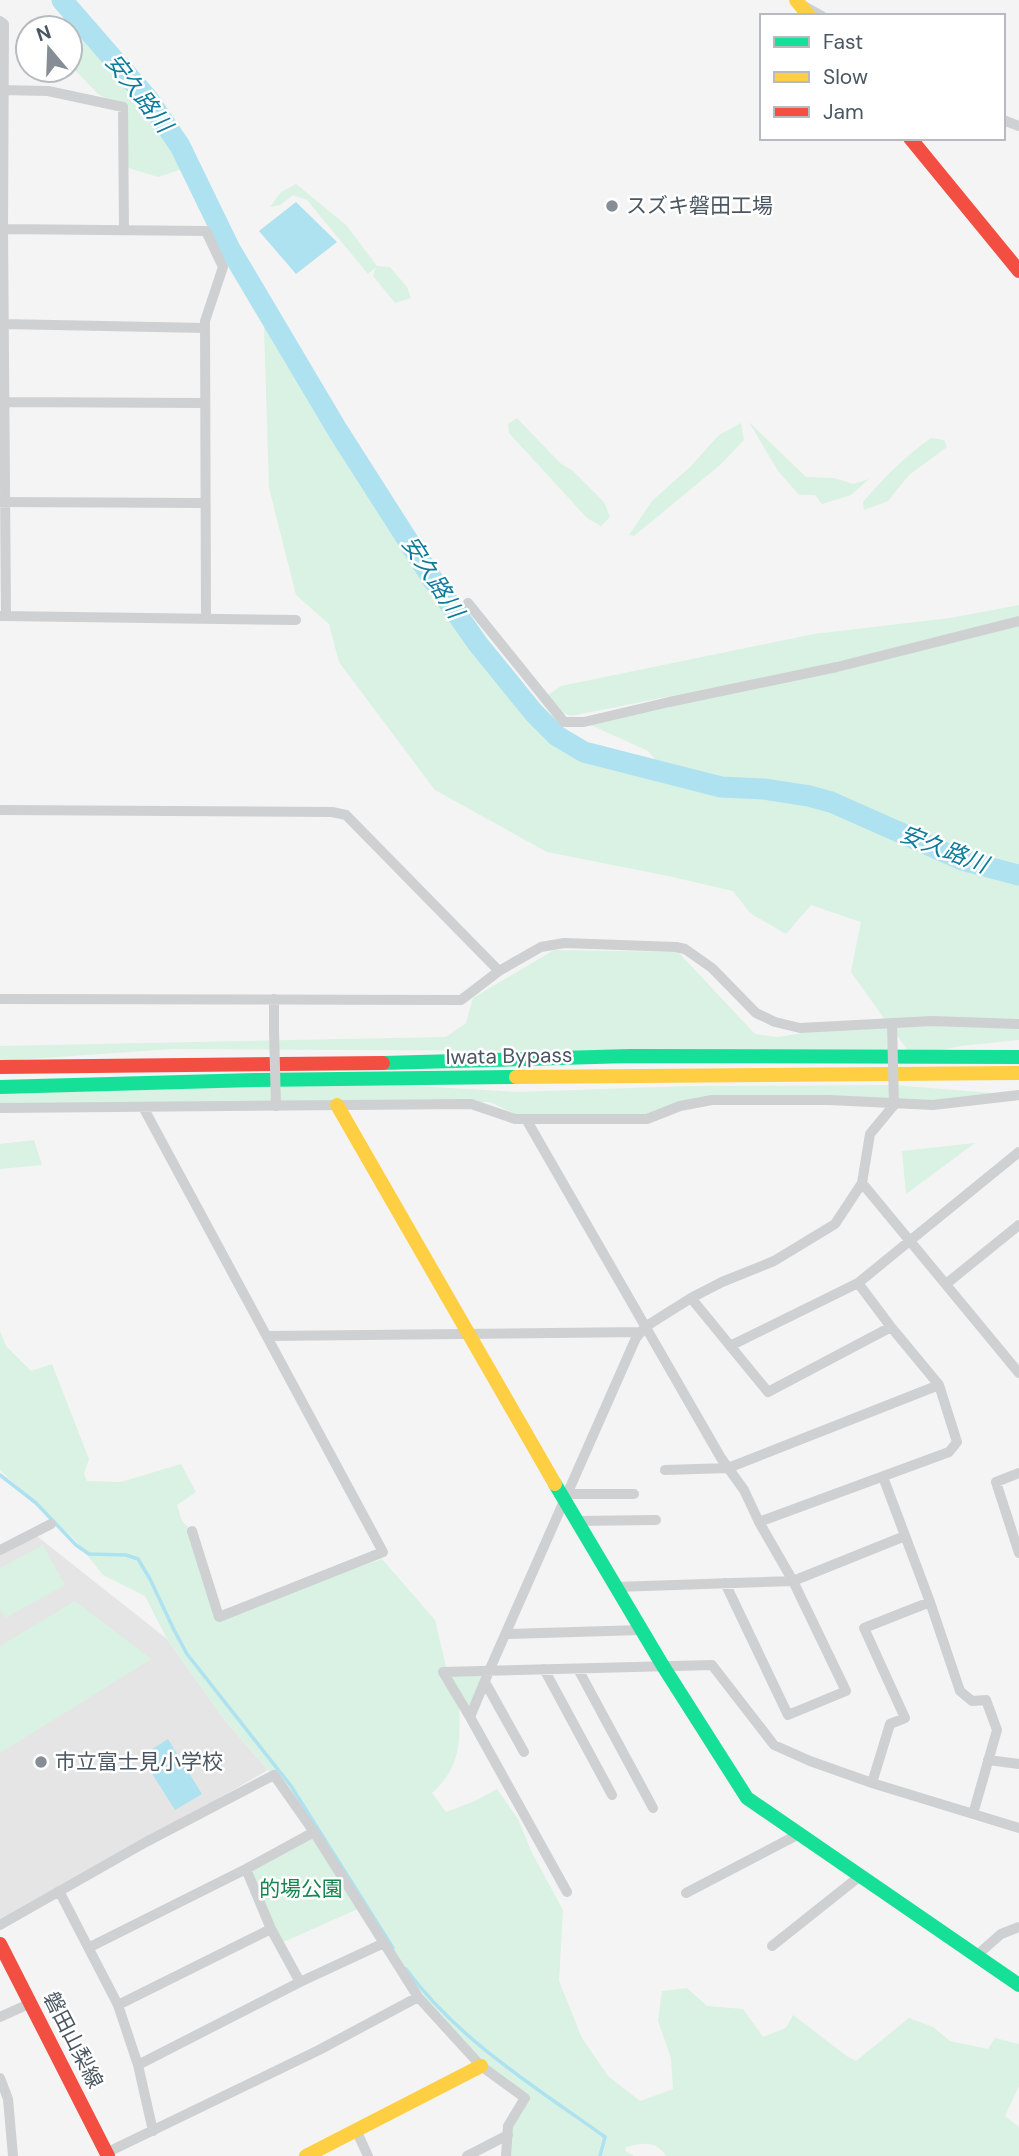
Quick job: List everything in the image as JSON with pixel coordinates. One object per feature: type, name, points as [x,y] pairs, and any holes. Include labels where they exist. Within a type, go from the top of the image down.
[{"type":"main road","points":[[912,140],[1019,271]]},
{"type":"main road","points":[[951,1058],[1019,1050]]},
{"type":"main road","name":"Iwata Bypass","points":[[0,1068],[380,1063],[630,1056],[1019,1057]]},
{"type":"main road","name":"Iwata Bypass","points":[[0,1087],[120,1082],[591,1076],[1019,1075]]},
{"type":"main road","points":[[337,1105],[615,1587],[747,1798],[1019,1985]]},
{"type":"main road","name":"磐田山梨線","points":[[0,1944],[107,2155]]},
{"type":"main road","points":[[306,2156],[481,2066]]},
{"type":"street","points":[[796,1],[819,14]]},
{"type":"street","points":[[0,21],[4,24],[1,196],[3,616],[296,620]]},
{"type":"street","points":[[2,90],[48,91],[123,107],[124,230]]},
{"type":"street","points":[[3,229],[206,232],[223,267],[205,321],[206,619]]},
{"type":"street","points":[[3,324],[205,328]]},
{"type":"street","points":[[2,402],[205,403]]},
{"type":"street","points":[[2,502],[205,503]]},
{"type":"street","points":[[468,603],[564,722],[584,722],[824,670],[1019,621]]},
{"type":"street","points":[[0,810],[332,812],[346,815],[499,971]]},
{"type":"street","points":[[0,999],[461,1000],[499,971],[541,947],[564,943],[685,949],[712,968],[756,1013],[775,1023],[800,1028],[932,1021],[1019,1024]]},
{"type":"street","points":[[274,999],[275,1106]]},
{"type":"street","points":[[470,1717],[636,1338],[643,1330],[691,1298],[774,1261],[835,1224],[862,1183],[870,1134],[894,1105],[892,1023]]},
{"type":"street","points":[[0,1108],[471,1104],[515,1119],[647,1119],[680,1106],[712,1100],[830,1100],[933,1105],[1019,1095]]},
{"type":"street","points":[[144,1107],[383,1552],[219,1616],[192,1531]]},
{"type":"street","points":[[526,1119],[643,1330],[744,1490],[793,1581],[846,1691],[788,1715],[725,1583]]},
{"type":"street","points":[[730,1346],[858,1283],[1019,1152]]},
{"type":"street","points":[[862,1183],[1019,1373]]},
{"type":"street","points":[[946,1284],[1019,1224]]},
{"type":"street","points":[[759,1522],[949,1452],[957,1442],[939,1385],[858,1283]]},
{"type":"street","points":[[691,1298],[768,1392],[891,1327]]},
{"type":"street","points":[[267,1336],[643,1330]]},
{"type":"street","points":[[665,1470],[728,1468],[939,1385]]},
{"type":"street","points":[[1019,1473],[996,1482],[1019,1553]]},
{"type":"street","points":[[883,1477],[960,1691],[972,1701],[986,1700],[997,1730],[973,1814]]},
{"type":"street","points":[[565,1497],[634,1494]]},
{"type":"street","points":[[576,1521],[656,1520]]},
{"type":"street","points":[[0,1549],[51,1524]]},
{"type":"street","points":[[615,1587],[793,1581],[905,1536]]},
{"type":"street","points":[[872,1783],[890,1724],[905,1718],[864,1628],[930,1602]]},
{"type":"street","points":[[506,1634],[641,1630]]},
{"type":"street","points":[[567,1892],[443,1672],[712,1665],[774,1745],[872,1783],[1019,1828]]},
{"type":"street","points":[[578,1669],[653,1808]]},
{"type":"street","points":[[544,1670],[612,1795]]},
{"type":"street","points":[[485,1682],[524,1752]]},
{"type":"street","points":[[988,1760],[1019,1764]]},
{"type":"street","points":[[0,1925],[146,1842],[274,1775],[314,1832],[418,1997],[481,2066],[525,2098],[508,2126],[506,2156]]},
{"type":"street","points":[[90,1947],[247,1869],[314,1832]]},
{"type":"street","points":[[686,1893],[799,1834]]},
{"type":"street","points":[[247,1869],[271,1929],[300,1982]]},
{"type":"street","points":[[772,1946],[860,1876]]},
{"type":"street","points":[[59,1891],[118,2005],[138,2065],[153,2131]]},
{"type":"street","points":[[976,1955],[1001,1934],[1019,1927]]},
{"type":"street","points":[[118,2005],[271,1929]]},
{"type":"street","points":[[138,2065],[300,1982],[384,1943]]},
{"type":"street","points":[[107,2155],[319,2050],[418,1997]]},
{"type":"street","points":[[0,2017],[31,2003]]},
{"type":"street","points":[[0,2078],[13,2156]]},
{"type":"street","points":[[356,2130],[368,2156]]},
{"type":"street","points":[[467,2156],[508,2134]]},
{"type":"shaded area","points":[[33,1533],[167,1639],[223,1718],[268,1770],[0,1925],[0,1549]]},
{"type":"green space","points":[[76,4],[98,25],[102,37],[193,147],[182,169],[158,177],[125,167],[123,107],[98,94],[84,80],[84,14],[67,14]]},
{"type":"green space","points":[[296,184],[346,225],[377,266],[390,267],[407,287],[411,298],[395,303],[373,276],[376,267],[368,274],[307,200],[293,195],[280,205],[270,207],[281,192]]},
{"type":"green space","points":[[264,326],[358,476],[529,718],[594,755],[700,783],[804,799],[839,811],[876,832],[926,848],[983,876],[1019,882],[1019,1040],[961,1046],[912,1056],[893,1030],[893,1053],[173,1049],[0,1061],[0,1046],[446,1037],[466,1023],[473,998],[554,950],[678,952],[755,1034],[778,1037],[840,1027],[891,1028],[851,972],[861,922],[811,905],[786,934],[750,913],[733,891],[547,852],[435,790],[339,662],[329,624],[296,595],[269,488]]},
{"type":"green space","points":[[517,418],[560,463],[573,471],[604,502],[610,517],[601,526],[587,518],[509,433],[508,424]]},
{"type":"green space","points":[[749,422],[806,477],[834,478],[853,484],[869,479],[851,495],[822,504],[815,495],[799,495],[778,471]]},
{"type":"green space","points":[[741,423],[744,440],[720,465],[634,536],[629,535],[652,501],[691,466],[719,435]]},
{"type":"green space","points":[[931,438],[944,440],[947,447],[909,475],[888,501],[864,510],[863,502],[879,484]]},
{"type":"green space","points":[[1019,605],[1019,864],[928,838],[822,790],[722,780],[660,765],[648,751],[584,722],[872,656],[571,716],[546,706],[548,695],[561,686],[814,634],[950,618]]},
{"type":"green space","points":[[314,1080],[518,1092],[688,1086],[893,1085],[1019,1095],[879,1104],[747,1100],[677,1107],[630,1119],[526,1119],[490,1102],[0,1110],[0,1087]]},
{"type":"green space","points":[[34,1140],[42,1165],[0,1169],[0,1144]]},
{"type":"green space","points":[[975,1143],[906,1194],[902,1151]]},
{"type":"green space","name":"的場公園","points":[[0,1331],[6,1346],[31,1371],[52,1364],[89,1459],[84,1474],[87,1481],[121,1482],[181,1464],[196,1492],[177,1505],[182,1521],[192,1531],[219,1616],[382,1559],[435,1620],[447,1671],[489,1671],[468,1712],[459,1699],[459,1738],[454,1761],[442,1783],[432,1793],[446,1812],[497,1789],[518,1819],[531,1851],[563,1910],[559,1981],[582,2038],[608,2076],[640,2101],[673,2089],[671,2058],[658,2021],[662,1991],[687,1988],[707,2006],[743,2009],[763,2037],[786,2028],[793,2015],[856,2061],[909,2018],[933,2027],[950,2041],[988,2049],[995,2038],[1019,2044],[1019,2086],[1005,2116],[1019,2127],[1019,2156],[666,2156],[658,2147],[643,2144],[626,2147],[625,2151],[634,2156],[506,2156],[509,2127],[525,2098],[490,2073],[418,1997],[360,1908],[279,1944],[246,1869],[316,1833],[317,1826],[223,1718],[167,1639],[145,1596],[103,1575],[75,1540],[0,1470]]},
{"type":"green space","points":[[43,1545],[65,1585],[5,1618],[0,1609],[0,1568]]},
{"type":"green space","points":[[75,1601],[151,1659],[0,1753],[0,1646]]},
{"type":"water","points":[[296,202],[337,242],[296,274],[259,231]]},
{"type":"water","points":[[168,1739],[202,1794],[175,1810],[141,1756]]},
{"type":"waterway","name":"安久路川","points":[[62,0],[148,99],[180,146],[230,249],[338,431],[435,583],[478,644],[534,713],[557,736],[584,752],[721,787],[764,789],[831,802],[962,860],[1019,875]]},
{"type":"waterway","points":[[0,1475],[36,1503],[76,1545],[89,1554],[126,1555],[138,1559],[187,1654],[291,1786],[393,1948]]},
{"type":"waterway","points":[[406,1969],[427,1995],[473,2040],[605,2137],[600,2156]]},
{"type":"traffic: fast","points":[[383,1063],[630,1056],[1019,1057]]},
{"type":"traffic: fast","points":[[0,1087],[516,1077]]},
{"type":"traffic: fast","points":[[555,1484],[663,1666],[747,1798],[1019,1985]]},
{"type":"traffic: slow","points":[[796,0],[807,14]]},
{"type":"traffic: slow","points":[[516,1077],[1019,1073]]},
{"type":"traffic: slow","points":[[337,1105],[555,1484]]},
{"type":"traffic: slow","points":[[306,2156],[481,2066]]},
{"type":"traffic: jam","points":[[912,140],[1019,271]]},
{"type":"traffic: jam","points":[[0,1067],[383,1063]]},
{"type":"traffic: jam","points":[[0,1944],[108,2156]]},
{"type":"place","name":"スズキ磐田工場","points":[[612,206]]},
{"type":"place","name":"市立富士見小学校","points":[[41,1762]]}]
